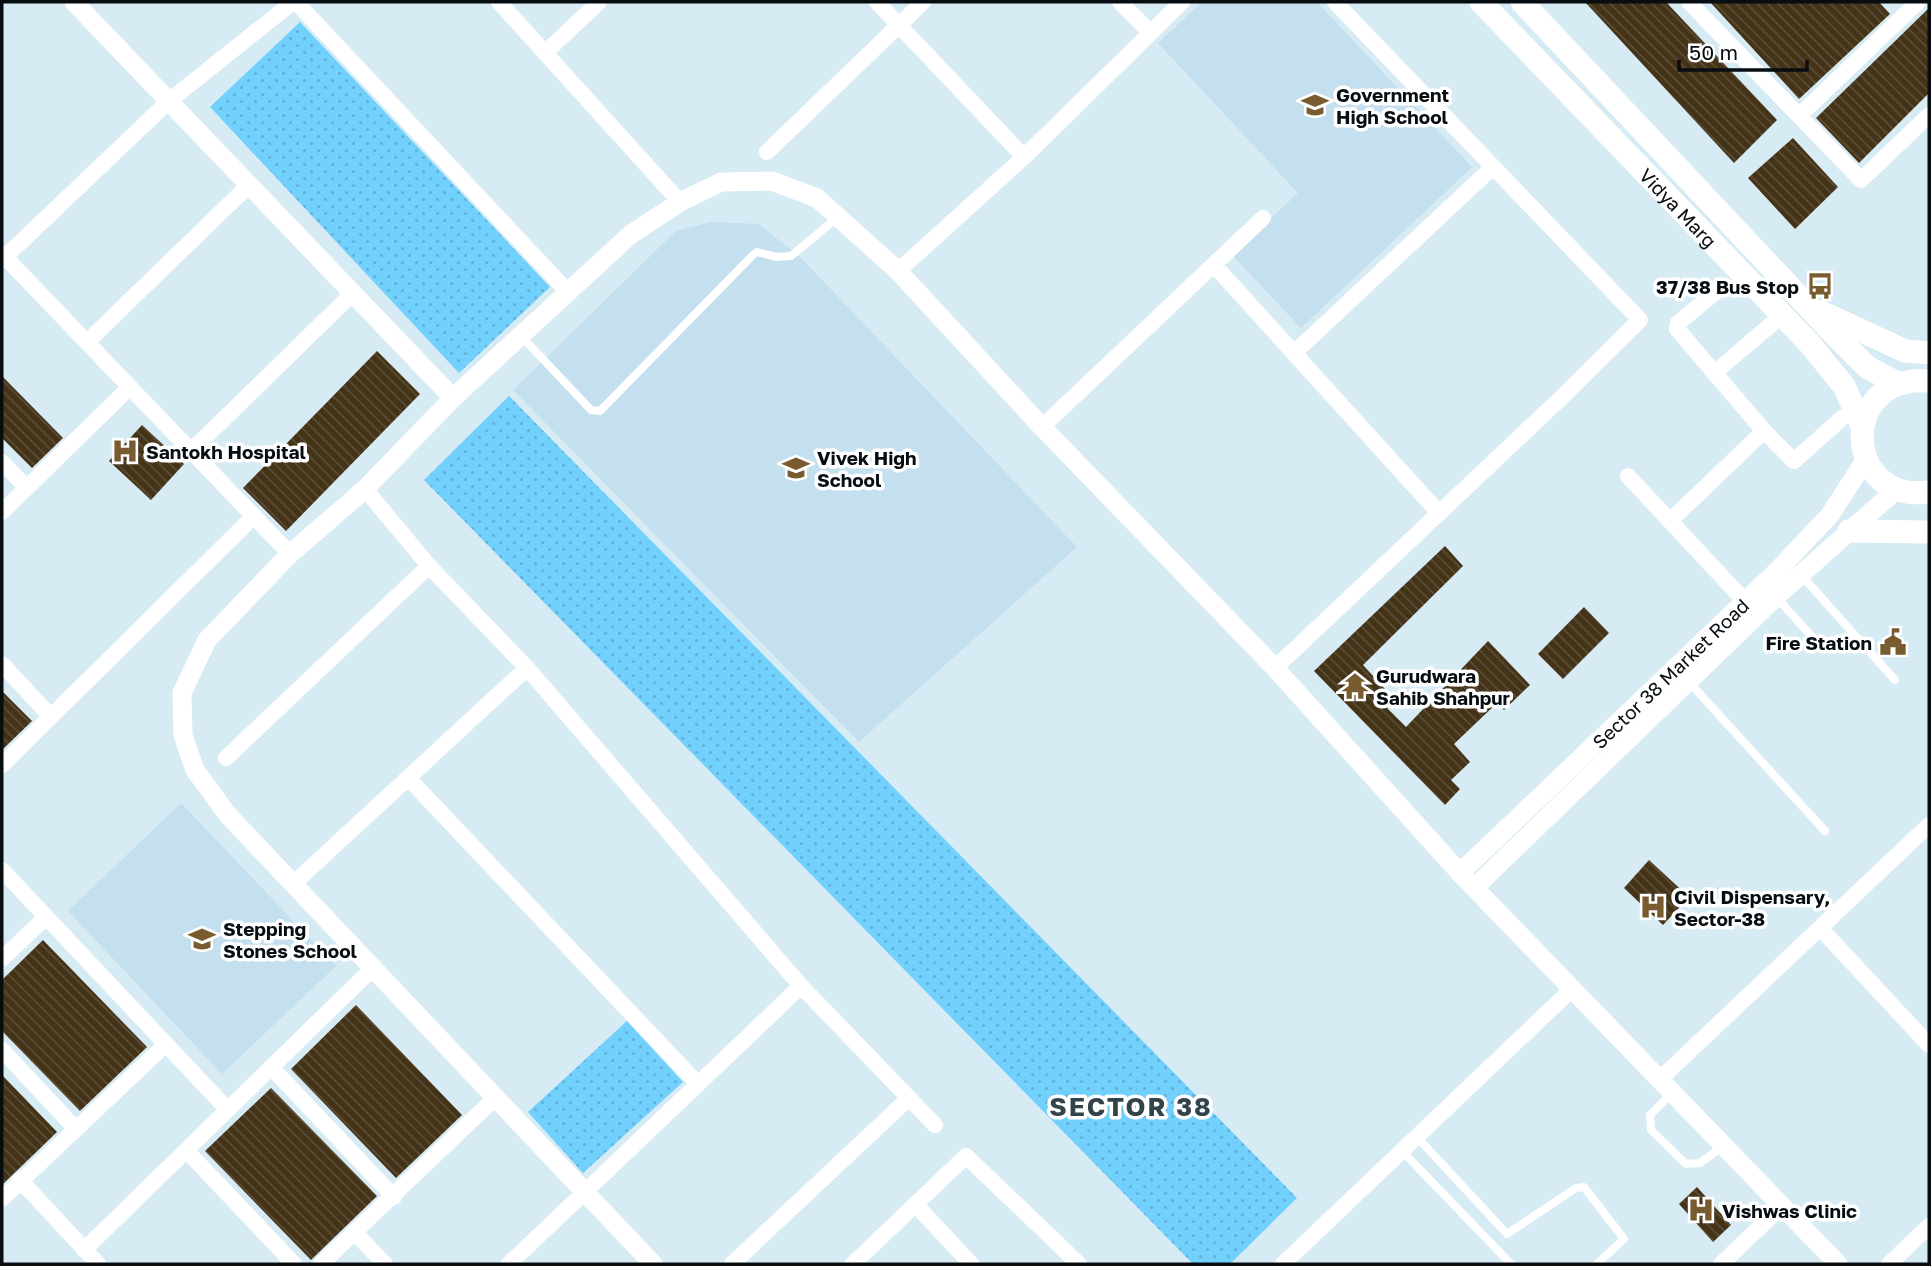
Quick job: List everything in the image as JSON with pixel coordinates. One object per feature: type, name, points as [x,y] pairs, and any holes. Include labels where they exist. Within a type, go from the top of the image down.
[{"type":"main road","name":"Vidya Marg","points":[[1481,2],[1809,343],[1844,386],[1852,422],[1866,459]]},
{"type":"main road","name":"Vidya Marg","points":[[1522,2],[1803,302],[1867,367],[1897,383]]},
{"type":"main road","points":[[1803,302],[1905,351],[1929,353]]},
{"type":"main road","points":[[1852,422],[1877,397],[1897,383],[1929,381]]},
{"type":"main road","points":[[1866,459],[1879,478],[1897,489],[1929,492]]},
{"type":"main road","points":[[1849,531],[1929,533]]},
{"type":"street","points":[[74,2],[453,398]]},
{"type":"street","points":[[290,554],[87,342],[3,259],[169,101],[294,2],[568,292]]},
{"type":"street","points":[[499,2],[547,51],[680,202]]},
{"type":"street","points":[[547,51],[599,2]]},
{"type":"street","points":[[877,2],[1024,157]]},
{"type":"street","points":[[767,152],[923,2]]},
{"type":"street","points":[[1120,2],[1150,32]]},
{"type":"street","points":[[898,271],[1024,157],[1182,2]]},
{"type":"street","points":[[1275,668],[1640,320],[1335,2]]},
{"type":"street","points":[[1689,2],[1861,180],[1929,115]]},
{"type":"street","points":[[1800,116],[1912,4]]},
{"type":"street","points":[[1294,354],[1493,167]]},
{"type":"street","points":[[653,1264],[227,814],[195,770],[183,734],[182,693],[207,640],[290,554],[365,489],[453,398],[629,235],[680,202],[721,182],[772,181],[817,198],[898,271],[1042,427],[1275,668],[1460,873],[1838,1264]]},
{"type":"street","points":[[87,342],[249,185]]},
{"type":"street","points":[[1042,427],[1263,218]]},
{"type":"street","points":[[1214,265],[1438,513]]},
{"type":"street","points":[[1718,290],[1678,323],[1677,329],[1764,431],[1794,461],[1852,422]]},
{"type":"street","points":[[191,451],[353,293]]},
{"type":"street","points":[[1714,373],[1773,323]]},
{"type":"street","points":[[2,512],[130,387]]},
{"type":"street","points":[[1671,520],[1764,431]]},
{"type":"street","name":"Sector 38 Market Road","points":[[1475,887],[1688,681],[1830,515],[1866,459]]},
{"type":"street","points":[[2,462],[26,487]]},
{"type":"street","points":[[1628,476],[1751,609]]},
{"type":"street","points":[[365,489],[429,566],[527,668],[801,986],[935,1125]]},
{"type":"street","name":"Sector 38 Market Road","points":[[1460,873],[1751,609],[1776,597],[1897,489]]},
{"type":"street","points":[[2,765],[254,516]]},
{"type":"street","points":[[226,758],[429,566]]},
{"type":"street","points":[[2,664],[51,717]]},
{"type":"street","points":[[293,884],[410,780],[527,668]]},
{"type":"street","points":[[410,780],[698,1084]]},
{"type":"street","points":[[1665,1087],[1820,928],[1929,825]]},
{"type":"street","points":[[2,870],[228,1110]]},
{"type":"street","points":[[2,959],[46,917]]},
{"type":"street","points":[[1820,928],[1929,1045]]},
{"type":"street","points":[[84,1250],[373,968]]},
{"type":"street","points":[[509,1264],[801,986]]},
{"type":"street","points":[[1283,1264],[1571,990]]},
{"type":"street","points":[[2,1199],[166,1044]]},
{"type":"street","points":[[2,1050],[76,1129]]},
{"type":"street","points":[[271,1067],[394,1196]]},
{"type":"street","points":[[321,1264],[495,1098]]},
{"type":"street","points":[[733,1264],[909,1098]]},
{"type":"street","points":[[187,1150],[294,1264]]},
{"type":"street","points":[[853,1264],[966,1156],[1079,1264]]},
{"type":"street","points":[[20,1180],[98,1264]]},
{"type":"street","points":[[915,1204],[971,1264]]},
{"type":"street","points":[[1721,1264],[1782,1206]]},
{"type":"street","points":[[1889,1264],[1929,1226]]},
{"type":"street","points":[[355,1233],[385,1264]]},
{"type":"lane","points":[[520,336],[591,410],[600,411],[753,255],[757,252],[776,257],[791,256],[838,217]]},
{"type":"lane","points":[[1800,574],[1895,680]]},
{"type":"lane","points":[[1776,597],[1814,639]]},
{"type":"lane","points":[[1688,681],[1825,831]]},
{"type":"lane","points":[[1665,1087],[1650,1115],[1651,1130],[1686,1164],[1700,1163],[1723,1146]]},
{"type":"lane","points":[[1417,1137],[1507,1234],[1576,1188],[1584,1187],[1624,1239],[1597,1264]]},
{"type":"lane","points":[[1402,1151],[1511,1264]]},
{"type":"shaded area","name":"Government High School","points":[[1202,2],[1317,2],[1472,167],[1301,328],[1232,255],[1298,193],[1158,43]]},
{"type":"shaded area","points":[[300,22],[550,287],[459,373],[210,107]]},
{"type":"shaded area","name":"Vivek High School","points":[[711,222],[758,224],[798,255],[1077,547],[859,742],[513,390],[676,231]]},
{"type":"shaded area","points":[[509,396],[1297,1198],[1230,1264],[1193,1264],[424,480]]},
{"type":"shaded area","name":"Stepping Stones School","points":[[181,803],[336,966],[222,1074],[68,911]]},
{"type":"shaded area","points":[[627,1021],[683,1082],[583,1173],[528,1112]]},
{"type":"building","points":[[1585,2],[1666,2],[1777,120],[1734,163]]},
{"type":"building","points":[[1710,2],[1879,2],[1890,14],[1799,99]]},
{"type":"building","points":[[1929,8],[1929,93],[1859,163],[1816,118]]},
{"type":"building","points":[[1793,138],[1838,187],[1795,229],[1748,178]]},
{"type":"building","points":[[377,351],[420,394],[286,531],[243,488]]},
{"type":"building","points":[[2,376],[63,438],[32,468],[2,438]]},
{"type":"building","points":[[142,425],[184,464],[151,500],[109,461]]},
{"type":"building","name":"Gurudwara Sahib Shahpur","points":[[1445,546],[1463,566],[1363,665],[1395,700],[1387,708],[1406,727],[1488,641],[1530,685],[1504,710],[1497,703],[1454,744],[1470,762],[1451,780],[1460,789],[1445,805],[1314,671]]},
{"type":"building","points":[[1584,607],[1609,633],[1563,679],[1538,654]]},
{"type":"building","points":[[2,691],[32,721],[2,750]]},
{"type":"building","points":[[1649,860],[1689,897],[1663,925],[1624,888]]},
{"type":"building","points":[[43,940],[147,1047],[80,1111],[2,1031],[2,980]]},
{"type":"building","points":[[356,1005],[462,1115],[396,1178],[291,1069]]},
{"type":"building","points":[[2,1075],[57,1132],[2,1185]]},
{"type":"building","points":[[271,1088],[377,1196],[311,1260],[205,1151]]},
{"type":"building","points":[[1697,1187],[1731,1225],[1713,1242],[1679,1204]]},
{"type":"place","name":"Government High School","points":[[1315,105]]},
{"type":"place","name":"37/38 Bus Stop","points":[[1820,286]]},
{"type":"place","name":"Santokh Hospital","points":[[125,451]]},
{"type":"place","name":"Vivek High School","points":[[796,468]]},
{"type":"place","name":"Fire Station","points":[[1893,642]]},
{"type":"place","name":"Gurudwara Sahib Shahpur","points":[[1355,686]]},
{"type":"place","name":"Civil Dispensary, Sector-38","points":[[1653,907]]},
{"type":"place","name":"Stepping Stones School","points":[[202,939]]},
{"type":"place","name":"Vishwas Clinic","points":[[1701,1210]]},
{"type":"district","name":"SECTOR 38","points":[[1131,1106]]}]
